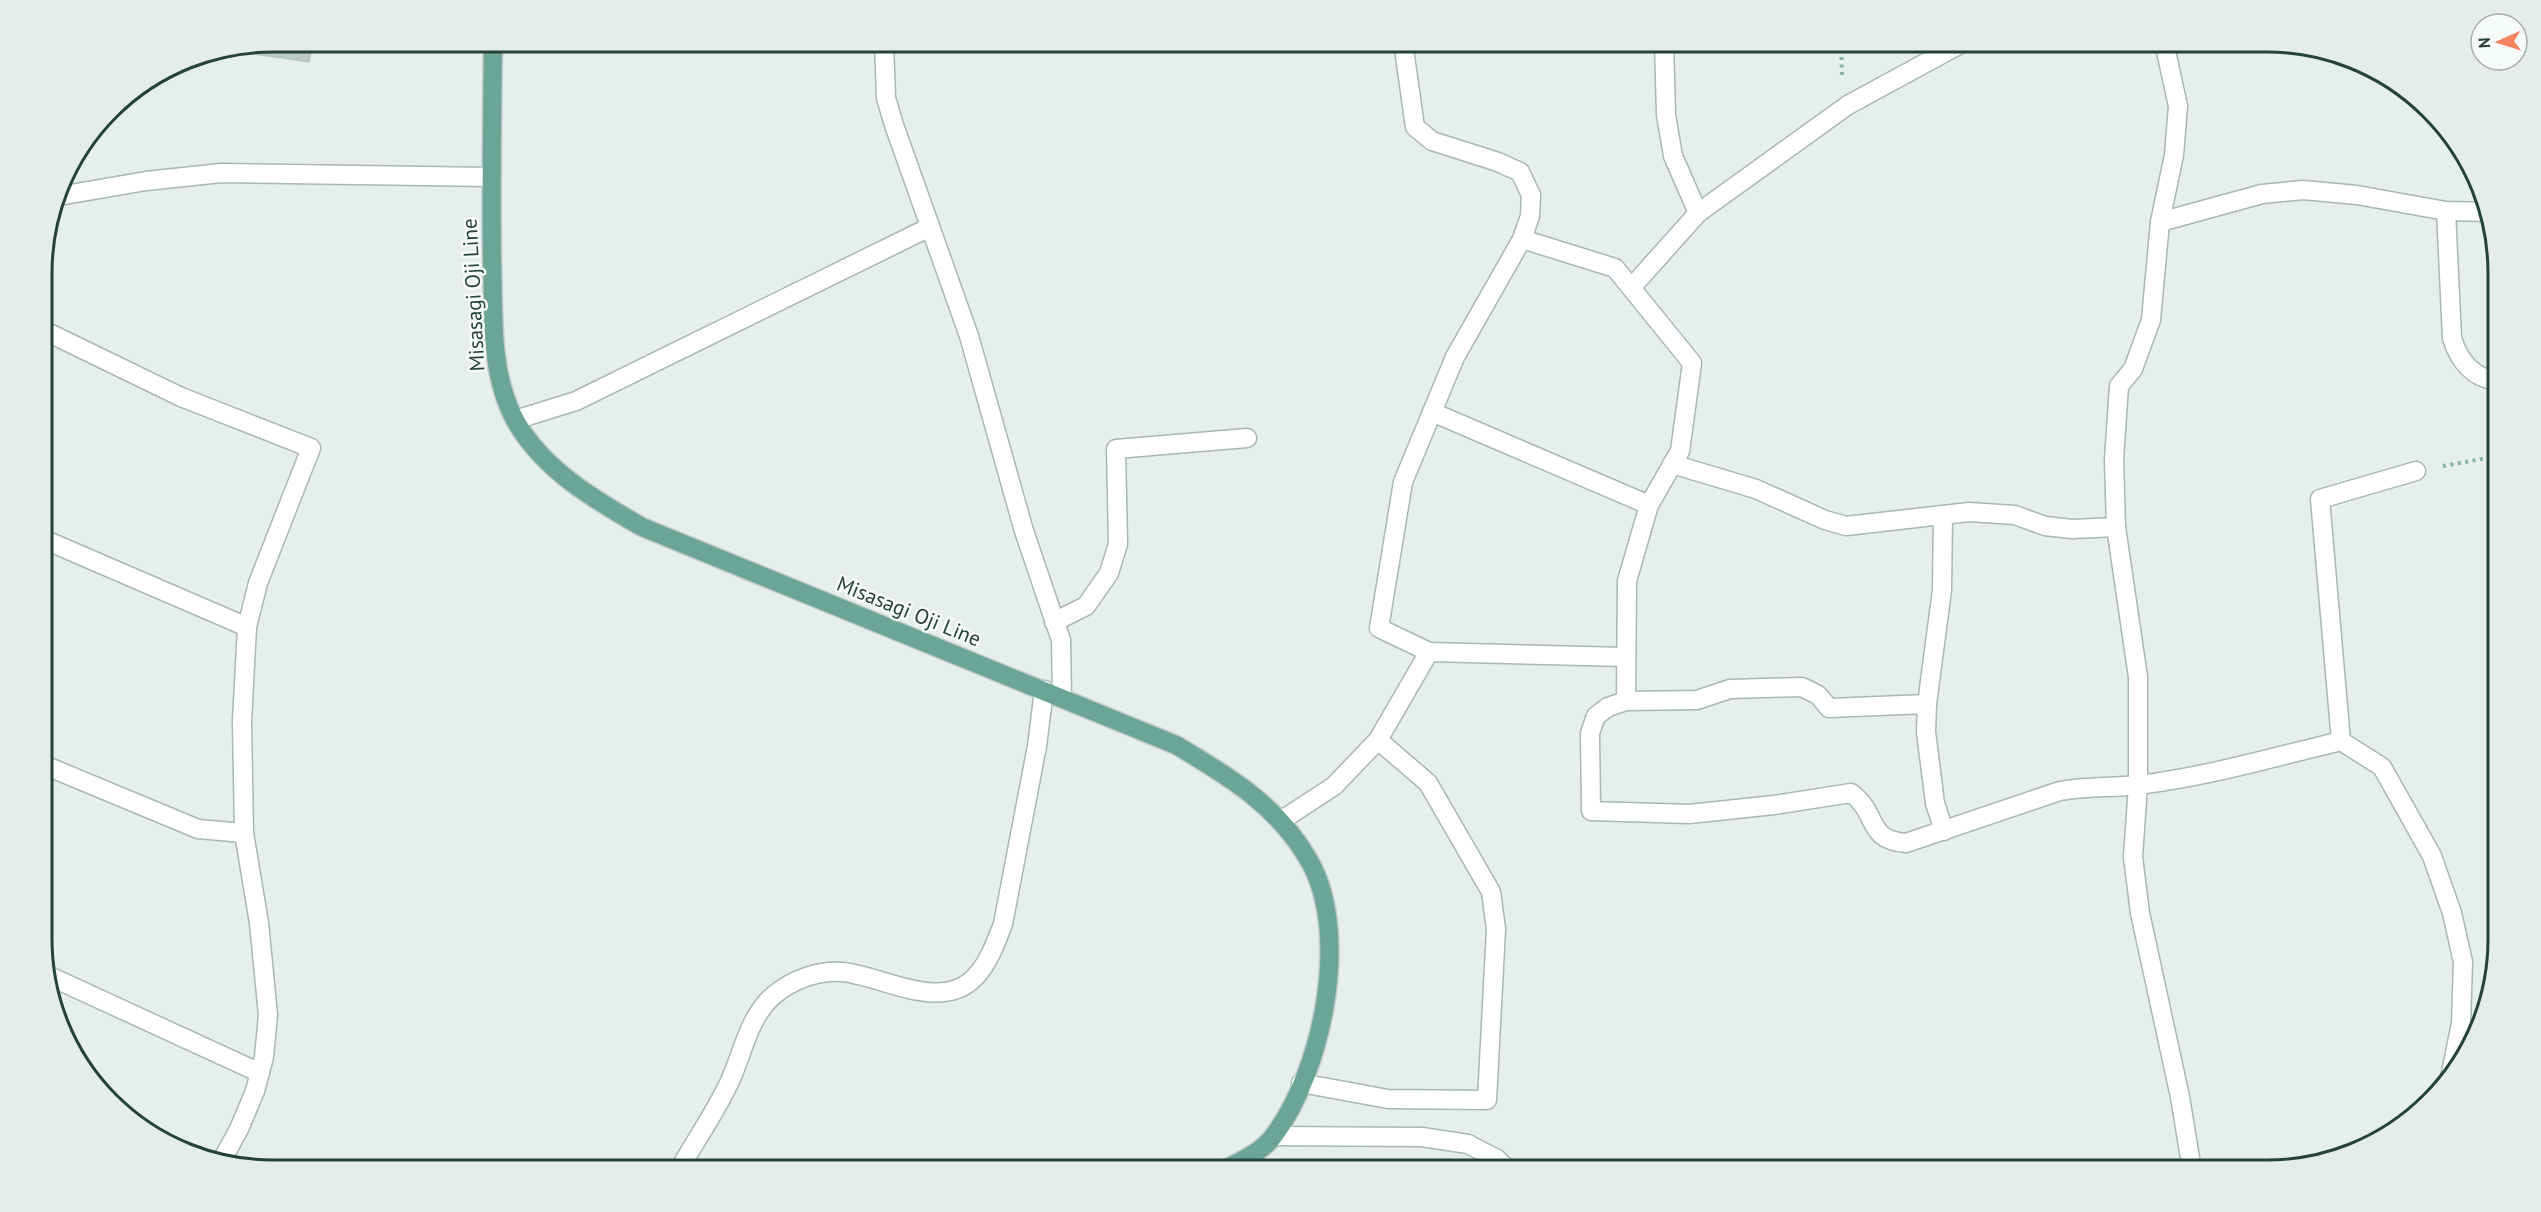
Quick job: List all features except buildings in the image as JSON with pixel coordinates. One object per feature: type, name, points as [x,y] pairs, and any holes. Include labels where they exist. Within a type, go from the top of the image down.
[{"type":"main road","name":"Misasagi Oji Line","points":[[493,52],[491,177],[494,348],[500,383],[515,420],[556,470],[597,501],[642,527],[1176,745],[1234,780],[1282,820],[1311,865],[1324,902],[1331,956],[1326,1002],[1296,1100],[1274,1136],[1243,1160]]},
{"type":"street","points":[[884,52],[886,98],[894,125],[969,336],[1024,531],[1060,640],[1062,698]]},
{"type":"street","points":[[1404,52],[1415,127],[1432,141],[1498,162],[1520,172],[1531,195],[1530,216],[1522,239],[1455,357],[1403,482],[1379,628],[1429,652],[1625,657]]},
{"type":"street","points":[[1664,52],[1666,115],[1673,156],[1698,213]]},
{"type":"street","points":[[1632,288],[1698,213],[1848,105],[1946,52]]},
{"type":"street","points":[[2166,52],[2178,106],[2174,155],[2160,222],[2151,320],[2133,369],[2119,386],[2114,460],[2116,527],[2138,677],[2138,785],[2133,857],[2140,913],[2180,1096],[2190,1160]]},
{"type":"street","points":[[67,195],[146,181],[221,174],[491,177]]},
{"type":"street","points":[[2160,222],[2262,194],[2303,190],[2357,195],[2446,211],[2480,212]]},
{"type":"street","points":[[2446,211],[2452,338],[2457,355],[2470,370],[2488,380]]},
{"type":"street","points":[[515,420],[576,401],[930,226]]},
{"type":"street","points":[[1522,239],[1615,268],[1692,363],[1680,451],[1649,504],[1627,581],[1626,701]]},
{"type":"street","points":[[52,334],[181,397],[311,448],[258,583],[247,627],[243,667],[242,721],[244,833],[259,923],[268,1015],[264,1058],[260,1073],[239,1129],[225,1154]]},
{"type":"street","points":[[1432,412],[1649,504]]},
{"type":"street","points":[[1054,622],[1086,606],[1109,573],[1118,544],[1116,449],[1247,438]]},
{"type":"street","points":[[1672,464],[1756,489],[1825,520],[1846,526],[1969,512],[2014,514],[2044,526],[2072,529],[2116,527]]},
{"type":"street","points":[[2341,741],[2320,498],[2416,471]]},
{"type":"street","points":[[1943,515],[1942,590],[1927,704],[1926,732],[1935,804],[1944,831]]},
{"type":"street","points":[[52,543],[247,627]]},
{"type":"street","points":[[1282,820],[1334,786],[1378,740],[1429,652]]},
{"type":"street","points":[[1927,704],[1829,708],[1818,695],[1802,687],[1730,689],[1697,700],[1626,701],[1608,707],[1596,716],[1590,733],[1591,811],[1689,814],[1774,805],[1851,793],[1861,800],[1878,832],[1889,842],[1906,843],[2060,791],[2084,786],[2138,785],[2253,762],[2341,741],[2382,766],[2432,856],[2452,913],[2463,962],[2461,1023],[2454,1056]]},
{"type":"street","points":[[685,1160],[729,1084],[752,1024],[761,1009],[774,995],[796,981],[818,973],[841,972],[900,988],[929,992],[964,986],[976,977],[994,946],[1003,924],[1037,746],[1044,690]]},
{"type":"street","points":[[1301,1083],[1388,1099],[1486,1100],[1496,929],[1491,892],[1428,783],[1378,740]]},
{"type":"street","points":[[52,768],[198,829],[244,833]]},
{"type":"street","points":[[57,979],[260,1073]]},
{"type":"street","points":[[1274,1136],[1422,1137],[1468,1144],[1498,1160]]},
{"type":"path","points":[[2416,471],[2488,458]]}]
